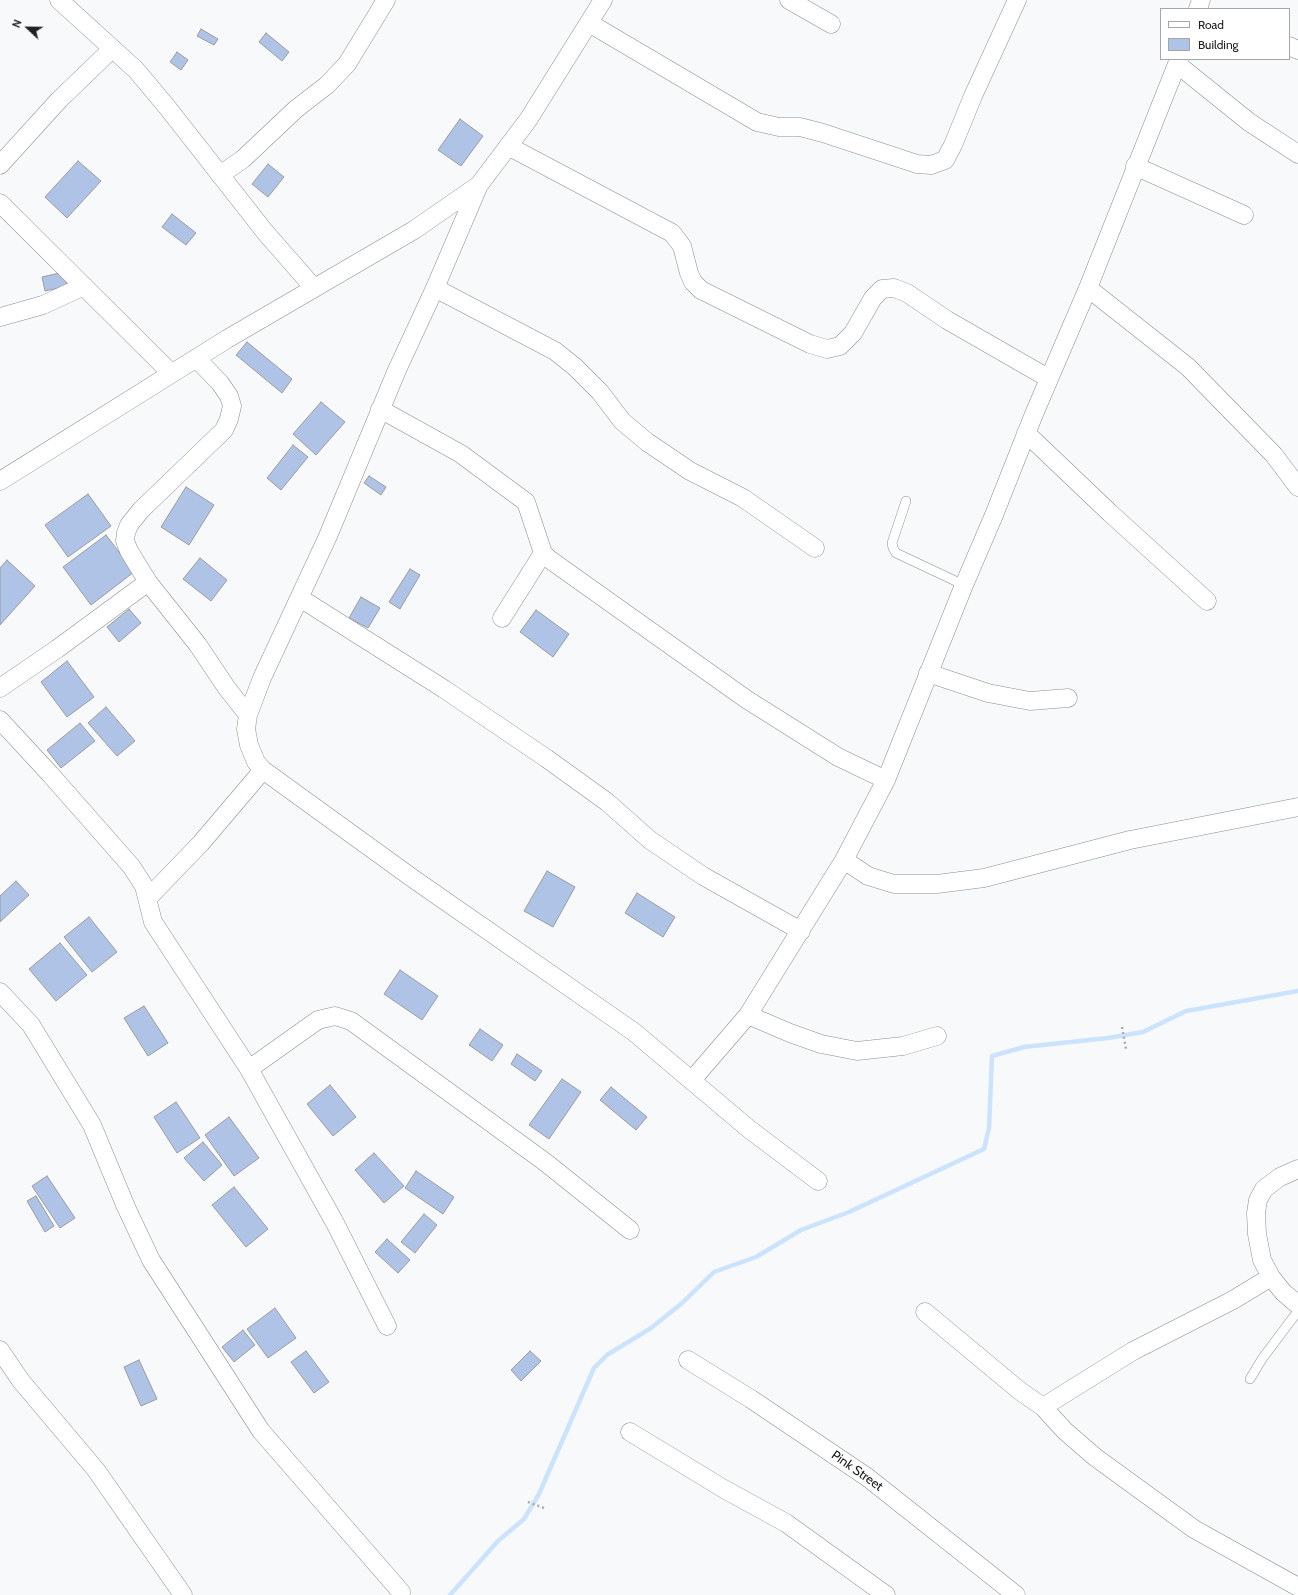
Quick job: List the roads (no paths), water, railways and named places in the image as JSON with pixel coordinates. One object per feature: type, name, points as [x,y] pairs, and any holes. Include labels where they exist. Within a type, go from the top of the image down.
[{"type":"street","points":[[59,0],[136,70],[265,232],[314,288]]},
{"type":"street","points":[[220,175],[242,158],[296,109],[327,85],[347,64],[386,0]]},
{"type":"street","points":[[603,0],[528,120],[479,185],[435,288],[380,409],[328,536],[262,678],[248,715],[246,729],[249,745],[256,762],[263,770],[415,880],[634,1032],[749,1129],[818,1181]]},
{"type":"street","points":[[789,0],[831,24]]},
{"type":"street","points":[[588,23],[757,122],[778,127],[800,127],[824,133],[917,164],[931,165],[945,160],[953,146],[973,96],[1017,0]]},
{"type":"street","points":[[0,165],[59,100],[112,49]]},
{"type":"street","points":[[692,1080],[748,1015],[844,860],[886,780],[1048,378],[1088,288],[1135,166],[1178,61],[1249,122],[1298,154]]},
{"type":"street","points":[[508,146],[672,233],[682,246],[693,282],[701,290],[810,344],[826,348],[840,346],[853,333],[873,298],[882,289],[894,288],[907,293],[947,320],[1048,378]]},
{"type":"street","points":[[1135,166],[1244,215]]},
{"type":"street","points":[[0,480],[196,358],[414,230],[479,185]]},
{"type":"street","points":[[0,203],[172,373]]},
{"type":"street","points":[[0,317],[43,305],[84,286]]},
{"type":"street","points":[[435,288],[555,351],[595,387],[622,421],[647,442],[690,471],[743,498],[815,548]]},
{"type":"street","points":[[1088,288],[1188,367],[1274,455],[1298,487]]},
{"type":"street","points":[[196,358],[220,383],[229,396],[232,406],[229,419],[224,430],[141,510],[129,525],[125,541],[129,551],[148,582],[198,645],[226,687],[248,715]]},
{"type":"street","points":[[380,409],[461,454],[526,502],[543,553],[746,699],[838,757],[886,780]]},
{"type":"street","points":[[1026,433],[1110,513],[1207,601]]},
{"type":"street","points":[[502,618],[543,553]]},
{"type":"street","points":[[0,688],[57,650],[148,582]]},
{"type":"street","points":[[300,598],[444,689],[546,758],[607,802],[650,840],[703,876],[801,931]]},
{"type":"street","points":[[928,673],[988,693],[1030,701],[1068,698]]},
{"type":"street","points":[[0,720],[131,866],[144,886],[148,897],[153,922],[249,1069],[335,1224],[387,1326]]},
{"type":"street","points":[[148,897],[201,843],[263,770]]},
{"type":"street","points":[[844,860],[868,876],[894,884],[937,884],[984,878],[1130,840],[1298,807]]},
{"type":"street","points":[[0,992],[31,1025],[92,1125],[126,1207],[151,1260],[261,1431],[401,1592]]},
{"type":"street","points":[[748,1015],[790,1033],[821,1044],[857,1051],[903,1046],[937,1036]]},
{"type":"street","points":[[249,1069],[318,1020],[335,1016],[351,1021],[545,1162],[630,1230]]},
{"type":"street","points":[[1298,1169],[1280,1177],[1264,1188],[1258,1200],[1256,1213],[1257,1234],[1262,1260],[1271,1277],[1283,1292],[1298,1305]]},
{"type":"street","points":[[1043,1407],[1133,1351],[1233,1300],[1271,1277]]},
{"type":"street","points":[[925,1312],[1020,1391],[1043,1407],[1065,1431],[1095,1457],[1194,1529],[1298,1588]]},
{"type":"street","points":[[0,1350],[21,1381],[96,1470],[183,1595]]},
{"type":"street","name":"Pink Street","points":[[688,1360],[751,1399],[867,1477],[1016,1595]]},
{"type":"street","points":[[630,1432],[724,1490],[786,1523],[886,1595]]},
{"type":"lane","points":[[906,501],[892,543],[896,553],[964,585]]},
{"type":"lane","points":[[1250,1379],[1262,1359],[1298,1311]]},
{"type":"waterway","points":[[450,1595],[498,1541],[524,1519],[539,1494],[594,1368],[607,1355],[651,1328],[681,1304],[714,1272],[756,1257],[801,1230],[849,1212],[984,1149],[989,1128],[992,1056],[1024,1047],[1108,1038],[1143,1032],[1186,1011],[1298,991]]}]
